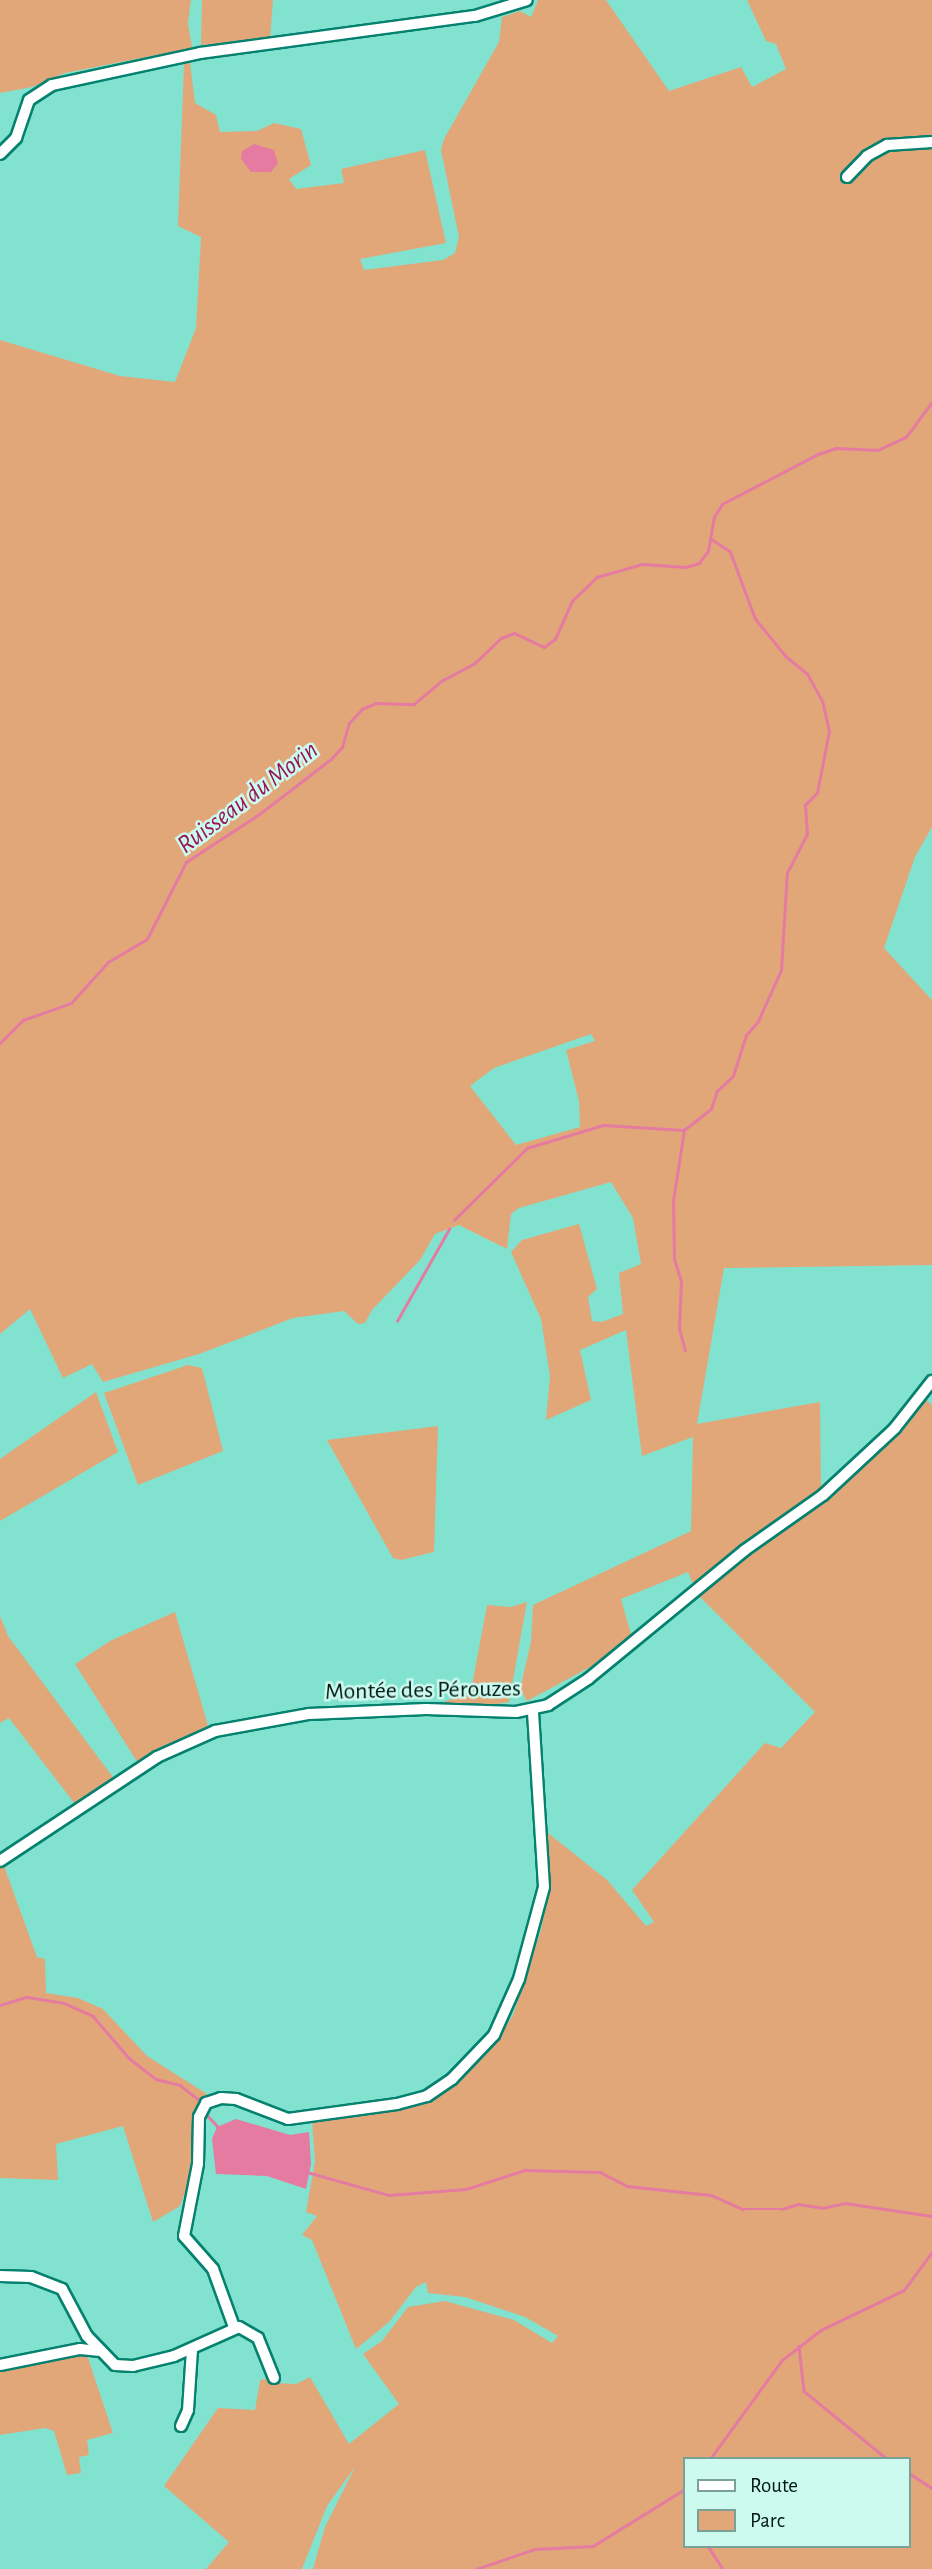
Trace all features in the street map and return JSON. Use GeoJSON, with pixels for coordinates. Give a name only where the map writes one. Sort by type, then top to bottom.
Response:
{"type":"FeatureCollection","features":[{"type":"Feature","properties":{"kind":"street"},"geometry":{"type":"LineString","coordinates":[[0,154],[16,138],[29,100],[52,85],[200,53],[475,16],[527,0]]}},
{"type":"Feature","properties":{"kind":"street"},"geometry":{"type":"LineString","coordinates":[[848,177],[867,156],[887,145],[932,142]]}},
{"type":"Feature","properties":{"kind":"street","name":"Montée des Pérouzes"},"geometry":{"type":"LineString","coordinates":[[0,1861],[157,1757],[215,1731],[309,1714],[426,1709],[533,1711],[588,1679],[745,1550],[823,1495],[895,1428],[932,1381]]}},
{"type":"Feature","properties":{"kind":"street"},"geometry":{"type":"LineString","coordinates":[[234,2327],[213,2269],[184,2236],[198,2164],[199,2117],[206,2103],[221,2098],[236,2099],[288,2119],[397,2105],[427,2096],[452,2078],[494,2035],[519,1979],[544,1887],[533,1711]]}},
{"type":"Feature","properties":{"kind":"street"},"geometry":{"type":"LineString","coordinates":[[0,2276],[31,2277],[62,2289],[87,2336],[98,2351],[115,2365],[127,2367],[192,2350],[234,2327],[256,2334],[274,2378]]}},
{"type":"Feature","properties":{"kind":"street"},"geometry":{"type":"LineString","coordinates":[[80,2349],[87,2336]]}},
{"type":"Feature","properties":{"kind":"street"},"geometry":{"type":"LineString","coordinates":[[0,2365],[80,2349],[98,2351]]}},
{"type":"Feature","properties":{"kind":"street"},"geometry":{"type":"LineString","coordinates":[[181,2426],[188,2410],[192,2350]]}},
{"type":"Feature","properties":{"kind":"green space"},"geometry":{"type":"Polygon","coordinates":[[[0,0],[191,0],[188,23],[192,48],[65,73],[32,87],[0,93],[0,0]]]}},
{"type":"Feature","properties":{"kind":"green space"},"geometry":{"type":"Polygon","coordinates":[[[202,0],[273,0],[270,40],[201,45],[202,0]]]}},
{"type":"Feature","properties":{"kind":"green space"},"geometry":{"type":"Polygon","coordinates":[[[538,0],[606,0],[669,91],[741,67],[752,87],[786,69],[776,44],[766,41],[747,0],[932,0],[932,827],[915,857],[884,948],[932,1000],[932,1265],[724,1268],[697,1424],[820,1402],[821,1490],[693,1584],[688,1572],[621,1599],[631,1634],[592,1666],[527,1701],[520,1689],[531,1642],[533,1605],[691,1531],[693,1437],[642,1456],[626,1330],[580,1350],[591,1400],[546,1420],[550,1376],[541,1319],[511,1252],[522,1240],[579,1224],[597,1289],[588,1297],[592,1321],[602,1322],[623,1314],[619,1273],[641,1264],[633,1218],[611,1182],[519,1208],[511,1214],[507,1249],[459,1225],[435,1234],[420,1260],[372,1310],[365,1323],[358,1324],[344,1311],[293,1318],[199,1354],[103,1382],[92,1364],[63,1378],[30,1309],[0,1334],[0,340],[120,376],[175,382],[196,328],[201,237],[178,226],[184,62],[190,62],[195,103],[216,115],[220,132],[257,131],[274,123],[301,129],[311,165],[289,179],[296,189],[344,183],[341,169],[425,150],[446,243],[360,259],[364,270],[443,260],[455,253],[459,237],[441,150],[444,139],[499,42],[502,17],[520,11],[531,17],[538,0]],[[591,1034],[494,1068],[470,1086],[516,1145],[580,1127],[579,1101],[566,1050],[595,1041],[591,1034]]]}},
{"type":"Feature","properties":{"kind":"green space"},"geometry":{"type":"Polygon","coordinates":[[[188,1365],[202,1368],[223,1451],[138,1485],[104,1393],[188,1365]]]}},
{"type":"Feature","properties":{"kind":"green space"},"geometry":{"type":"Polygon","coordinates":[[[96,1392],[118,1452],[0,1521],[0,1459],[96,1392]]]}},
{"type":"Feature","properties":{"kind":"green space"},"geometry":{"type":"Polygon","coordinates":[[[925,1399],[932,1405],[932,2569],[313,2569],[325,2527],[355,2467],[327,2506],[302,2569],[206,2569],[229,2542],[164,2486],[218,2408],[255,2410],[260,2380],[270,2378],[275,2383],[296,2384],[310,2377],[349,2444],[399,2404],[363,2354],[382,2341],[408,2307],[445,2301],[514,2320],[552,2343],[558,2336],[525,2317],[465,2297],[428,2293],[426,2282],[416,2287],[389,2322],[356,2349],[312,2240],[302,2235],[317,2216],[306,2212],[315,2161],[312,2121],[429,2101],[468,2073],[492,2048],[513,2015],[541,1930],[550,1880],[548,1833],[607,1880],[646,1926],[654,1922],[632,1890],[765,1743],[781,1748],[815,1712],[698,1595],[733,1565],[816,1508],[900,1433],[925,1399]]]}},
{"type":"Feature","properties":{"kind":"green space"},"geometry":{"type":"Polygon","coordinates":[[[438,1426],[434,1552],[401,1560],[393,1558],[327,1440],[438,1426]]]}},
{"type":"Feature","properties":{"kind":"green space"},"geometry":{"type":"Polygon","coordinates":[[[527,1602],[509,1702],[485,1706],[441,1703],[471,1691],[487,1605],[511,1607],[527,1602]]]}},
{"type":"Feature","properties":{"kind":"green space"},"geometry":{"type":"Polygon","coordinates":[[[175,1612],[209,1729],[138,1763],[75,1664],[110,1641],[175,1612]]]}},
{"type":"Feature","properties":{"kind":"green space"},"geometry":{"type":"Polygon","coordinates":[[[0,1616],[8,1636],[115,1780],[78,1808],[9,1718],[0,1723],[0,1616]]]}},
{"type":"Feature","properties":{"kind":"green space"},"geometry":{"type":"Polygon","coordinates":[[[4,1866],[37,1957],[45,1959],[46,1993],[78,1998],[103,2009],[147,2056],[207,2094],[194,2113],[190,2179],[180,2206],[153,2222],[123,2126],[56,2144],[58,2180],[0,2178],[0,1868],[4,1866]]]}},
{"type":"Feature","properties":{"kind":"green space"},"geometry":{"type":"Polygon","coordinates":[[[86,2352],[113,2433],[87,2440],[89,2455],[79,2457],[81,2473],[67,2475],[54,2431],[45,2428],[0,2435],[0,2367],[86,2352]]]}},
{"type":"Feature","properties":{"kind":"shaded area"},"geometry":{"type":"Polygon","coordinates":[[[254,144],[274,150],[278,163],[271,172],[251,172],[241,159],[242,151],[254,144]]]}},
{"type":"Feature","properties":{"kind":"shaded area"},"geometry":{"type":"Polygon","coordinates":[[[236,2119],[290,2135],[309,2132],[311,2164],[306,2189],[267,2176],[216,2174],[212,2139],[217,2127],[236,2119]]]}},
{"type":"Feature","properties":{"kind":"waterway","name":"Ruisseau du Morin"},"geometry":{"type":"LineString","coordinates":[[0,1043],[23,1020],[71,1003],[108,962],[147,939],[186,862],[258,815],[331,759],[342,747],[349,723],[362,709],[376,703],[414,704],[443,680],[475,663],[501,638],[514,633],[544,647],[555,639],[572,601],[597,577],[642,564],[686,567],[699,563],[708,551],[714,517],[722,504],[818,454],[836,448],[878,450],[906,437],[932,402]]}},
{"type":"Feature","properties":{"kind":"waterway"},"geometry":{"type":"LineString","coordinates":[[685,1351],[679,1328],[681,1281],[674,1259],[673,1201],[684,1130],[711,1109],[717,1091],[733,1076],[746,1035],[758,1021],[781,970],[787,873],[807,834],[805,805],[817,793],[829,731],[822,701],[807,674],[786,657],[755,619],[730,552],[711,539]]}},
{"type":"Feature","properties":{"kind":"waterway"},"geometry":{"type":"LineString","coordinates":[[454,1220],[527,1148],[603,1125],[684,1130]]}},
{"type":"Feature","properties":{"kind":"waterway"},"geometry":{"type":"LineString","coordinates":[[397,1321],[449,1229]]}},
{"type":"Feature","properties":{"kind":"waterway"},"geometry":{"type":"LineString","coordinates":[[0,2005],[27,1997],[64,2003],[93,2016],[129,2058],[156,2079],[180,2085],[198,2099]]}},
{"type":"Feature","properties":{"kind":"waterway"},"geometry":{"type":"LineString","coordinates":[[208,2116],[220,2129]]}},
{"type":"Feature","properties":{"kind":"waterway"},"geometry":{"type":"LineString","coordinates":[[307,2172],[389,2195],[466,2189],[525,2170],[600,2172],[627,2186],[711,2195],[743,2209],[782,2209],[798,2204],[822,2208],[845,2203],[932,2216]]}},
{"type":"Feature","properties":{"kind":"waterway"},"geometry":{"type":"LineString","coordinates":[[711,2457],[782,2360],[821,2330],[904,2290],[932,2252]]}},
{"type":"Feature","properties":{"kind":"waterway"},"geometry":{"type":"LineString","coordinates":[[799,2346],[804,2391],[885,2457]]}},
{"type":"Feature","properties":{"kind":"waterway"},"geometry":{"type":"LineString","coordinates":[[911,2474],[932,2488]]}},
{"type":"Feature","properties":{"kind":"waterway"},"geometry":{"type":"LineString","coordinates":[[476,2569],[535,2549],[593,2546],[684,2490]]}},
{"type":"Feature","properties":{"kind":"waterway"},"geometry":{"type":"LineString","coordinates":[[709,2548],[723,2569]]}}]}
